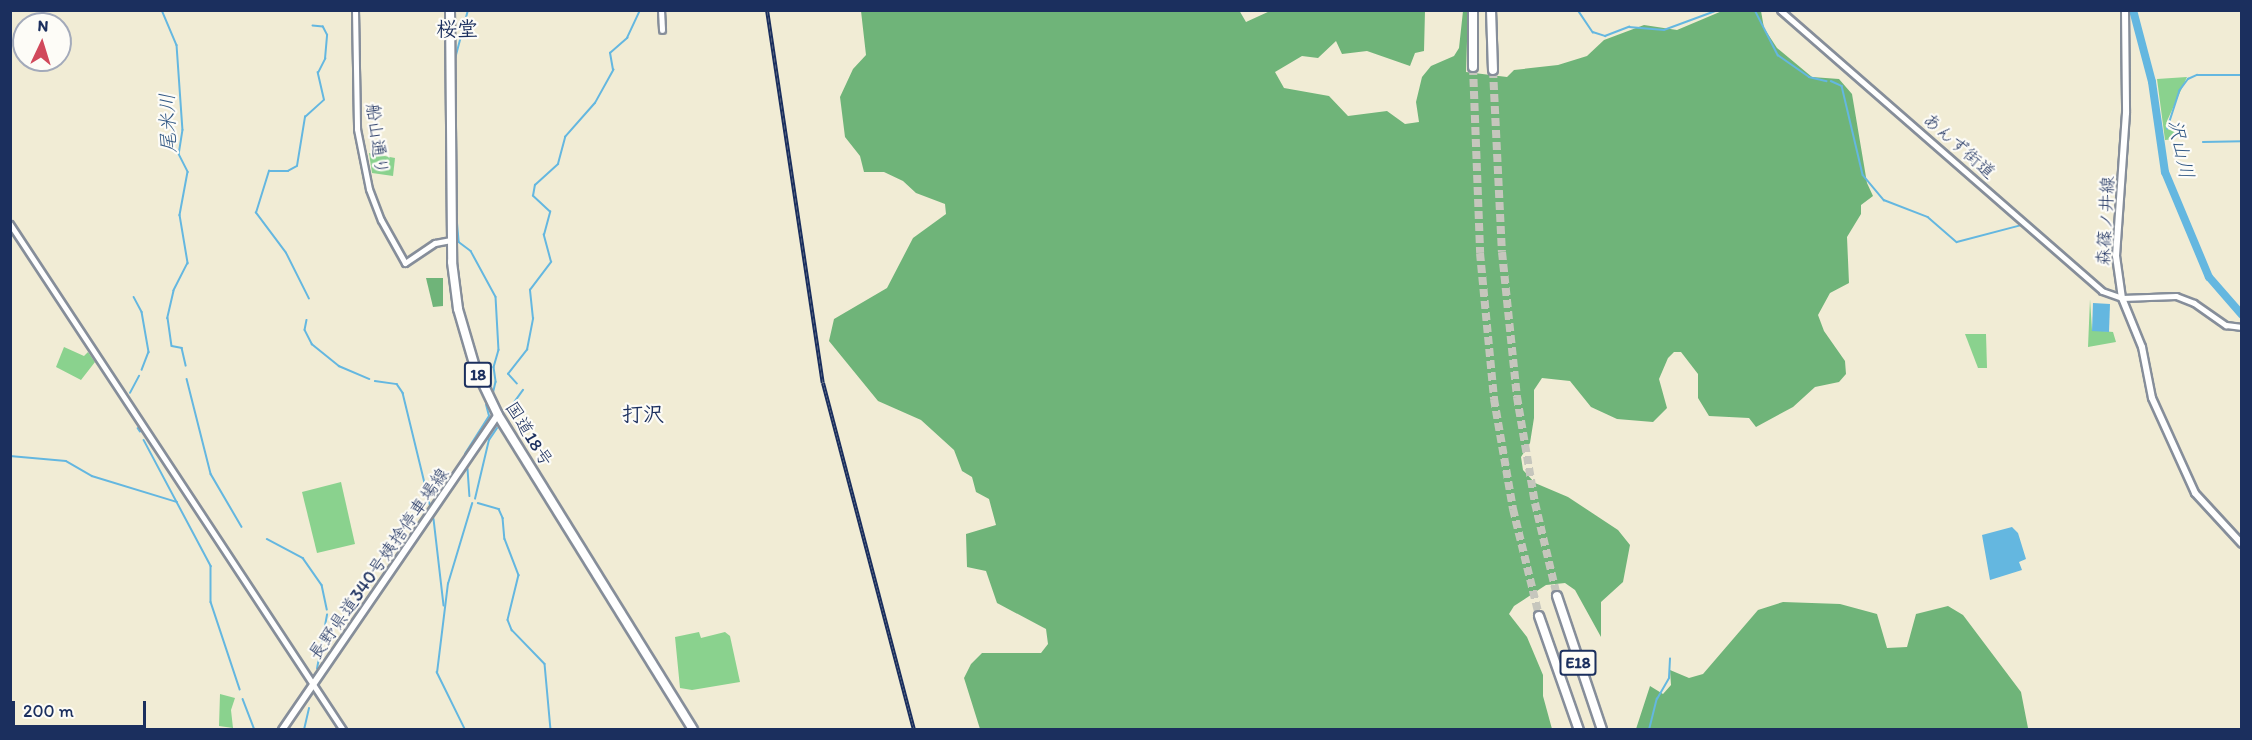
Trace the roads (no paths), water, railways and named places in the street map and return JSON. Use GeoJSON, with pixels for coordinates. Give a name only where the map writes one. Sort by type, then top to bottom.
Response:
{"type":"FeatureCollection","features":[{"type":"Feature","properties":{"kind":"highway","name":"国道18号"},"geometry":{"type":"LineString","coordinates":[[450,10],[452,240],[463,330],[474,367],[498,415],[693,729]]}},
{"type":"Feature","properties":{"kind":"highway"},"geometry":{"type":"LineString","coordinates":[[1473,10],[1473,67]]}},
{"type":"Feature","properties":{"kind":"highway"},"geometry":{"type":"LineString","coordinates":[[1491,10],[1493,70]]}},
{"type":"Feature","properties":{"kind":"highway","name":"E18"},"geometry":{"type":"LineString","coordinates":[[1557,596],[1602,729]]}},
{"type":"Feature","properties":{"kind":"highway","name":"E18"},"geometry":{"type":"LineString","coordinates":[[1539,616],[1579,729]]}},
{"type":"Feature","properties":{"kind":"main road","name":"森篠ノ井線"},"geometry":{"type":"LineString","coordinates":[[2125,10],[2126,113],[2116,256],[2122,298],[2142,347],[2152,398],[2195,493],[2241,544]]}},
{"type":"Feature","properties":{"kind":"main road","name":"長野県道340号姨捨停車場線"},"geometry":{"type":"LineString","coordinates":[[282,729],[498,415]]}},
{"type":"Feature","properties":{"kind":"street","name":"船山通り"},"geometry":{"type":"LineString","coordinates":[[355,10],[360,149],[375,203],[405,263],[435,243],[452,240]]}},
{"type":"Feature","properties":{"kind":"street"},"geometry":{"type":"LineString","coordinates":[[661,10],[662,30]]}},
{"type":"Feature","properties":{"kind":"street","name":"あんず街道"},"geometry":{"type":"LineString","coordinates":[[1780,10],[2099,289],[2122,298]]}},
{"type":"Feature","properties":{"kind":"street"},"geometry":{"type":"LineString","coordinates":[[10,224],[343,729]]}},
{"type":"Feature","properties":{"kind":"street"},"geometry":{"type":"LineString","coordinates":[[2122,298],[2176,296],[2194,303],[2226,325],[2241,327]]}},
{"type":"Feature","properties":{"kind":"water"},"geometry":{"type":"Polygon","coordinates":[[[2093,303],[2110,304],[2109,332],[2092,331],[2093,303]]]}},
{"type":"Feature","properties":{"kind":"water"},"geometry":{"type":"Polygon","coordinates":[[[2012,527],[2018,533],[2026,559],[2019,562],[2022,570],[1990,580],[1982,535],[2012,527]]]}},
{"type":"Feature","properties":{"kind":"waterway","name":"尾米川"},"geometry":{"type":"LineString","coordinates":[[162,10],[177,45],[183,130],[179,154],[188,172],[180,215],[188,263],[174,291],[168,318],[172,346],[182,348],[186,366]]}},
{"type":"Feature","properties":{"kind":"waterway"},"geometry":{"type":"LineString","coordinates":[[455,143],[455,59],[468,10]]}},
{"type":"Feature","properties":{"kind":"waterway"},"geometry":{"type":"LineString","coordinates":[[517,384],[508,374],[527,350],[533,319],[530,290],[551,262],[544,235],[550,212],[533,196],[535,185],[558,164],[565,137],[595,103],[613,70],[610,53],[627,38],[640,10]]}},
{"type":"Feature","properties":{"kind":"waterway"},"geometry":{"type":"LineString","coordinates":[[1578,10],[1593,32],[1605,36],[1629,27],[1664,30],[1718,10]]}},
{"type":"Feature","properties":{"kind":"waterway"},"geometry":{"type":"LineString","coordinates":[[1755,10],[1778,55],[1809,77],[1827,81]]}},
{"type":"Feature","properties":{"kind":"waterway","name":"沢山川"},"geometry":{"type":"LineString","coordinates":[[2133,10],[2152,82],[2165,172],[2209,277],[2242,315]]}},
{"type":"Feature","properties":{"kind":"waterway"},"geometry":{"type":"LineString","coordinates":[[309,299],[286,253],[256,213],[269,171],[288,171],[297,166],[305,117],[324,100],[318,73],[325,59],[327,35],[323,27],[313,26]]}},
{"type":"Feature","properties":{"kind":"waterway"},"geometry":{"type":"LineString","coordinates":[[2167,129],[2179,91],[2188,79],[2197,75],[2242,75]]}},
{"type":"Feature","properties":{"kind":"waterway"},"geometry":{"type":"LineString","coordinates":[[1831,81],[1842,86],[1863,175],[1884,200],[1928,217],[1957,242],[2022,225]]}},
{"type":"Feature","properties":{"kind":"waterway"},"geometry":{"type":"LineString","coordinates":[[2203,142],[2242,141]]}},
{"type":"Feature","properties":{"kind":"waterway"},"geometry":{"type":"LineString","coordinates":[[455,146],[456,197]]}},
{"type":"Feature","properties":{"kind":"waterway"},"geometry":{"type":"LineString","coordinates":[[456,206],[459,242],[471,251],[496,297],[499,350],[494,367],[496,382],[493,395]]}},
{"type":"Feature","properties":{"kind":"waterway"},"geometry":{"type":"LineString","coordinates":[[134,297],[142,312],[149,352],[142,370]]}},
{"type":"Feature","properties":{"kind":"waterway"},"geometry":{"type":"LineString","coordinates":[[307,320],[305,330],[312,344],[339,366],[369,379]]}},
{"type":"Feature","properties":{"kind":"waterway"},"geometry":{"type":"LineString","coordinates":[[130,393],[139,376]]}},
{"type":"Feature","properties":{"kind":"waterway"},"geometry":{"type":"LineString","coordinates":[[187,379],[211,474],[242,527]]}},
{"type":"Feature","properties":{"kind":"waterway"},"geometry":{"type":"LineString","coordinates":[[375,381],[397,384],[403,393],[431,508]]}},
{"type":"Feature","properties":{"kind":"waterway"},"geometry":{"type":"LineString","coordinates":[[510,408],[523,390]]}},
{"type":"Feature","properties":{"kind":"waterway"},"geometry":{"type":"LineString","coordinates":[[465,454],[489,416],[486,405]]}},
{"type":"Feature","properties":{"kind":"waterway"},"geometry":{"type":"LineString","coordinates":[[475,499],[489,440],[497,428]]}},
{"type":"Feature","properties":{"kind":"waterway"},"geometry":{"type":"LineString","coordinates":[[144,440],[211,566],[211,602],[240,689]]}},
{"type":"Feature","properties":{"kind":"waterway"},"geometry":{"type":"LineString","coordinates":[[10,456],[66,461],[92,476],[177,502]]}},
{"type":"Feature","properties":{"kind":"waterway"},"geometry":{"type":"LineString","coordinates":[[468,469],[470,496]]}},
{"type":"Feature","properties":{"kind":"waterway"},"geometry":{"type":"LineString","coordinates":[[478,503],[499,509],[503,518],[505,539],[519,575],[508,620],[512,630],[545,664],[551,730]]}},
{"type":"Feature","properties":{"kind":"waterway"},"geometry":{"type":"LineString","coordinates":[[465,730],[437,673],[448,584],[472,504]]}},
{"type":"Feature","properties":{"kind":"waterway"},"geometry":{"type":"LineString","coordinates":[[434,519],[444,605]]}},
{"type":"Feature","properties":{"kind":"waterway"},"geometry":{"type":"LineString","coordinates":[[267,539],[303,558],[322,585],[327,609]]}},
{"type":"Feature","properties":{"kind":"waterway"},"geometry":{"type":"LineString","coordinates":[[317,669],[327,615]]}},
{"type":"Feature","properties":{"kind":"waterway"},"geometry":{"type":"LineString","coordinates":[[1649,730],[1657,699],[1669,678],[1670,659]]}},
{"type":"Feature","properties":{"kind":"waterway"},"geometry":{"type":"LineString","coordinates":[[243,699],[255,730]]}},
{"type":"Feature","properties":{"kind":"waterway"},"geometry":{"type":"LineString","coordinates":[[304,730],[309,709]]}},
{"type":"Feature","properties":{"kind":"tunnel"},"geometry":{"type":"LineString","coordinates":[[1473,67],[1480,253],[1494,399],[1513,509],[1539,616]]}},
{"type":"Feature","properties":{"kind":"tunnel"},"geometry":{"type":"LineString","coordinates":[[1493,70],[1502,252],[1517,397],[1535,503],[1557,596]]}},
{"type":"Feature","properties":{"kind":"railway"},"geometry":{"type":"LineString","coordinates":[[767,10],[823,383],[914,730]]}},
{"type":"Feature","properties":{"kind":"district","name":"桜堂"},"geometry":{"type":"Point","coordinates":[457,29]}},
{"type":"Feature","properties":{"kind":"district","name":"打沢"},"geometry":{"type":"Point","coordinates":[643,414]}}]}
